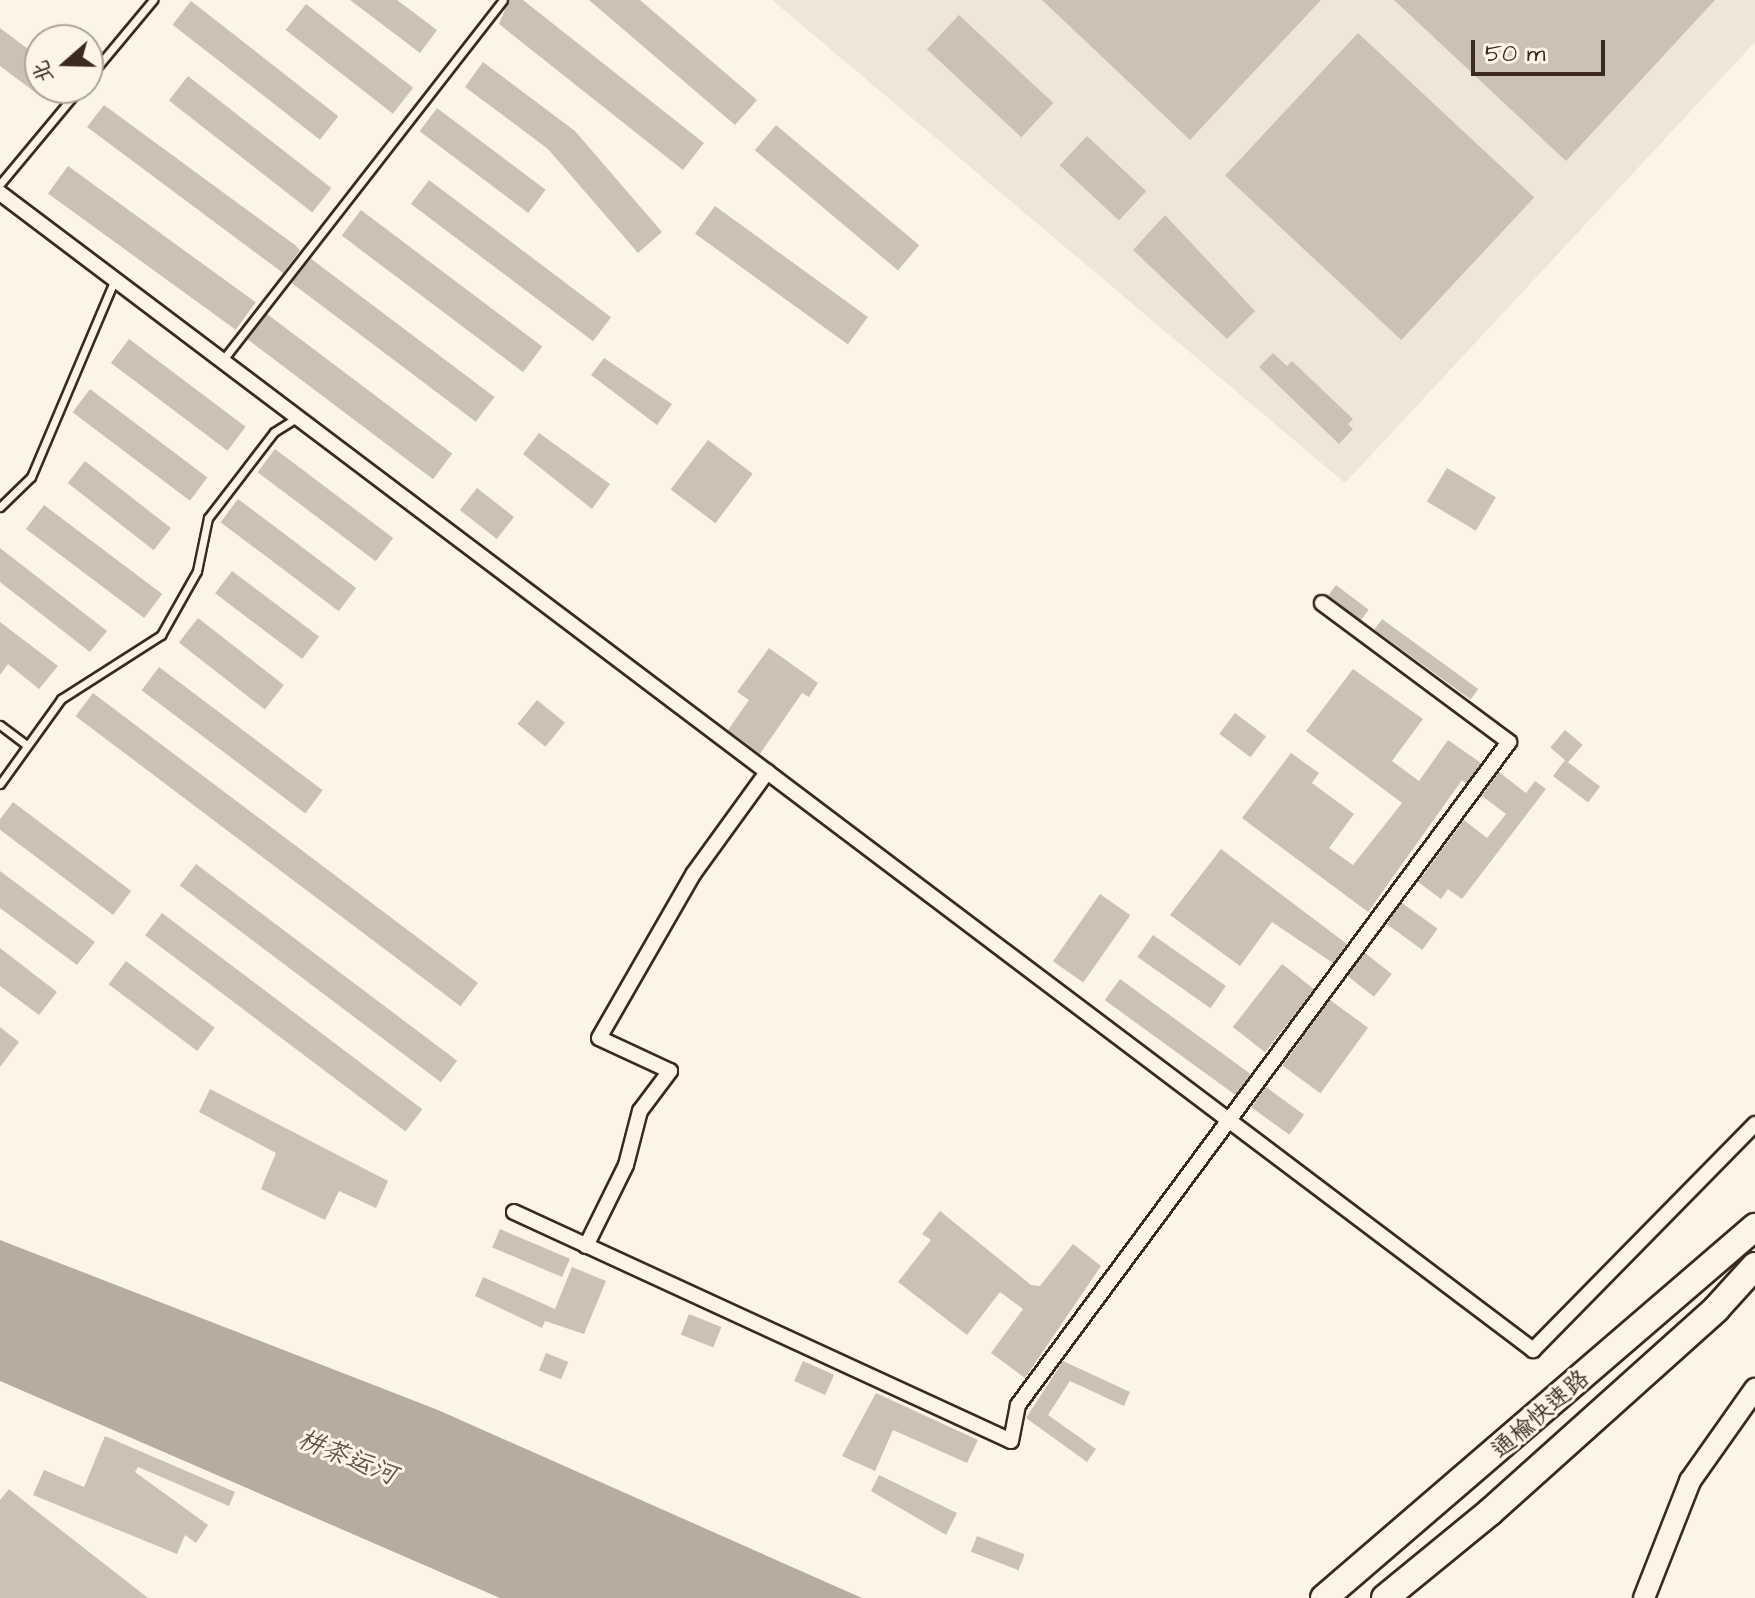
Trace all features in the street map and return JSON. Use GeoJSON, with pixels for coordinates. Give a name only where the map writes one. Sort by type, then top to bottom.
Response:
{"type":"FeatureCollection","features":[{"type":"Feature","properties":{"kind":"highway","name":"通榆快速路"},"geometry":{"type":"LineString","coordinates":[[1324,1598],[1464,1482],[1755,1227]]}},
{"type":"Feature","properties":{"kind":"highway","name":"通榆快速路"},"geometry":{"type":"LineString","coordinates":[[1385,1598],[1490,1512],[1716,1309],[1755,1266]]}},
{"type":"Feature","properties":{"kind":"street"},"geometry":{"type":"LineString","coordinates":[[0,193],[220,363],[1232,1117],[1533,1350],[1755,1124]]}},
{"type":"Feature","properties":{"kind":"street"},"geometry":{"type":"LineString","coordinates":[[514,1212],[996,1434],[1509,742],[1322,603]]}},
{"type":"Feature","properties":{"kind":"street"},"geometry":{"type":"LineString","coordinates":[[586,1246],[626,1165],[640,1111],[670,1071],[599,1038],[694,873],[767,772]]}},
{"type":"Feature","properties":{"kind":"street"},"geometry":{"type":"LineString","coordinates":[[1683,1291],[1755,1211]]}},
{"type":"Feature","properties":{"kind":"street"},"geometry":{"type":"LineString","coordinates":[[1716,1309],[1755,1280]]}},
{"type":"Feature","properties":{"kind":"street"},"geometry":{"type":"LineString","coordinates":[[1644,1598],[1690,1481],[1755,1389]]}},
{"type":"Feature","properties":{"kind":"lane"},"geometry":{"type":"LineString","coordinates":[[104,59],[153,0]]}},
{"type":"Feature","properties":{"kind":"lane"},"geometry":{"type":"LineString","coordinates":[[220,363],[503,0]]}},
{"type":"Feature","properties":{"kind":"lane"},"geometry":{"type":"LineString","coordinates":[[0,184],[67,104]]}},
{"type":"Feature","properties":{"kind":"lane"},"geometry":{"type":"LineString","coordinates":[[0,507],[31,477],[114,281]]}},
{"type":"Feature","properties":{"kind":"lane"},"geometry":{"type":"LineString","coordinates":[[0,784],[25,744],[89,676],[161,635],[197,571],[208,518],[274,432],[295,419]]}},
{"type":"Feature","properties":{"kind":"lane"},"geometry":{"type":"LineString","coordinates":[[0,725],[25,744]]}},
{"type":"Feature","properties":{"kind":"shaded area"},"geometry":{"type":"Polygon","coordinates":[[[772,0],[1755,0],[1755,42],[1345,483],[772,0]]]}},
{"type":"Feature","properties":{"kind":"water","name":"栟茶运河"},"geometry":{"type":"Polygon","coordinates":[[[0,1240],[438,1410],[862,1598],[500,1598],[0,1381],[0,1240]]]}},
{"type":"Feature","properties":{"kind":"building"},"geometry":{"type":"Polygon","coordinates":[[[350,0],[397,0],[437,30],[420,53],[350,0]]]}},
{"type":"Feature","properties":{"kind":"building"},"geometry":{"type":"Polygon","coordinates":[[[509,0],[523,0],[704,143],[683,170],[499,24],[509,0]]]}},
{"type":"Feature","properties":{"kind":"building"},"geometry":{"type":"Polygon","coordinates":[[[589,0],[640,0],[757,100],[735,125],[589,0]]]}},
{"type":"Feature","properties":{"kind":"building"},"geometry":{"type":"Polygon","coordinates":[[[1042,0],[1321,0],[1190,140],[1042,0]]]}},
{"type":"Feature","properties":{"kind":"building"},"geometry":{"type":"Polygon","coordinates":[[[1394,0],[1715,0],[1566,161],[1394,0]]]}},
{"type":"Feature","properties":{"kind":"building"},"geometry":{"type":"Polygon","coordinates":[[[191,1],[338,116],[320,140],[173,25],[191,1]]]}},
{"type":"Feature","properties":{"kind":"building"},"geometry":{"type":"Polygon","coordinates":[[[306,4],[413,88],[393,114],[286,30],[306,4]]]}},
{"type":"Feature","properties":{"kind":"building"},"geometry":{"type":"Polygon","coordinates":[[[959,15],[1053,103],[1021,137],[927,49],[959,15]]]}},
{"type":"Feature","properties":{"kind":"building"},"geometry":{"type":"Polygon","coordinates":[[[0,28],[24,46],[24,84],[0,66],[0,28]]]}},
{"type":"Feature","properties":{"kind":"building"},"geometry":{"type":"Polygon","coordinates":[[[1358,33],[1534,197],[1401,340],[1225,176],[1358,33]]]}},
{"type":"Feature","properties":{"kind":"building"},"geometry":{"type":"Polygon","coordinates":[[[483,62],[575,131],[662,232],[638,253],[548,149],[465,87],[483,62]]]}},
{"type":"Feature","properties":{"kind":"building"},"geometry":{"type":"Polygon","coordinates":[[[188,76],[331,188],[312,212],[169,100],[188,76]]]}},
{"type":"Feature","properties":{"kind":"building"},"geometry":{"type":"Polygon","coordinates":[[[104,105],[295,245],[300,250],[283,273],[87,127],[104,105]]]}},
{"type":"Feature","properties":{"kind":"building"},"geometry":{"type":"Polygon","coordinates":[[[437,108],[546,190],[528,213],[420,131],[437,108]]]}},
{"type":"Feature","properties":{"kind":"building"},"geometry":{"type":"Polygon","coordinates":[[[776,125],[919,245],[898,270],[755,150],[776,125]]]}},
{"type":"Feature","properties":{"kind":"building"},"geometry":{"type":"Polygon","coordinates":[[[1087,136],[1146,191],[1119,220],[1060,165],[1087,136]]]}},
{"type":"Feature","properties":{"kind":"building"},"geometry":{"type":"Polygon","coordinates":[[[68,166],[256,302],[236,330],[48,194],[68,166]]]}},
{"type":"Feature","properties":{"kind":"building"},"geometry":{"type":"Polygon","coordinates":[[[429,180],[611,317],[593,341],[411,204],[429,180]]]}},
{"type":"Feature","properties":{"kind":"building"},"geometry":{"type":"Polygon","coordinates":[[[715,206],[868,317],[848,345],[695,234],[715,206]]]}},
{"type":"Feature","properties":{"kind":"building"},"geometry":{"type":"Polygon","coordinates":[[[361,210],[542,347],[523,372],[342,236],[361,210]]]}},
{"type":"Feature","properties":{"kind":"building"},"geometry":{"type":"Polygon","coordinates":[[[1165,215],[1255,311],[1227,339],[1133,250],[1165,215]]]}},
{"type":"Feature","properties":{"kind":"building"},"geometry":{"type":"Polygon","coordinates":[[[310,258],[494,397],[476,422],[291,283],[310,258]]]}},
{"type":"Feature","properties":{"kind":"building"},"geometry":{"type":"Polygon","coordinates":[[[267,314],[452,454],[433,479],[248,340],[267,314]]]}},
{"type":"Feature","properties":{"kind":"building"},"geometry":{"type":"Polygon","coordinates":[[[129,339],[246,427],[228,451],[111,363],[129,339]]]}},
{"type":"Feature","properties":{"kind":"building"},"geometry":{"type":"Polygon","coordinates":[[[1273,353],[1287,366],[1292,361],[1353,419],[1348,424],[1353,429],[1339,444],[1259,367],[1273,353]]]}},
{"type":"Feature","properties":{"kind":"building"},"geometry":{"type":"Polygon","coordinates":[[[604,358],[672,404],[657,425],[591,375],[604,358]]]}},
{"type":"Feature","properties":{"kind":"building"},"geometry":{"type":"Polygon","coordinates":[[[90,389],[207,477],[190,501],[73,412],[90,389]]]}},
{"type":"Feature","properties":{"kind":"building"},"geometry":{"type":"Polygon","coordinates":[[[539,433],[610,484],[592,509],[523,454],[539,433]]]}},
{"type":"Feature","properties":{"kind":"building"},"geometry":{"type":"Polygon","coordinates":[[[708,440],[753,474],[715,523],[671,490],[708,440]]]}},
{"type":"Feature","properties":{"kind":"building"},"geometry":{"type":"Polygon","coordinates":[[[275,449],[393,538],[376,561],[258,472],[275,449]]]}},
{"type":"Feature","properties":{"kind":"building"},"geometry":{"type":"Polygon","coordinates":[[[85,461],[171,528],[154,550],[68,483],[85,461]]]}},
{"type":"Feature","properties":{"kind":"building"},"geometry":{"type":"Polygon","coordinates":[[[1447,468],[1496,497],[1476,531],[1427,501],[1447,468]]]}},
{"type":"Feature","properties":{"kind":"building"},"geometry":{"type":"Polygon","coordinates":[[[477,488],[514,517],[497,539],[460,510],[477,488]]]}},
{"type":"Feature","properties":{"kind":"building"},"geometry":{"type":"Polygon","coordinates":[[[238,499],[356,588],[339,611],[221,522],[238,499]]]}},
{"type":"Feature","properties":{"kind":"building"},"geometry":{"type":"Polygon","coordinates":[[[44,505],[162,594],[144,618],[26,529],[44,505]]]}},
{"type":"Feature","properties":{"kind":"building"},"geometry":{"type":"Polygon","coordinates":[[[0,548],[107,631],[90,652],[0,582],[0,548]]]}},
{"type":"Feature","properties":{"kind":"building"},"geometry":{"type":"Polygon","coordinates":[[[232,571],[319,637],[302,659],[215,593],[232,571]]]}},
{"type":"Feature","properties":{"kind":"building"},"geometry":{"type":"Polygon","coordinates":[[[1336,585],[1369,610],[1361,620],[1328,595],[1336,585]]]}},
{"type":"Feature","properties":{"kind":"building"},"geometry":{"type":"Polygon","coordinates":[[[198,618],[284,685],[265,710],[179,642],[198,618]]]}},
{"type":"Feature","properties":{"kind":"building"},"geometry":{"type":"Polygon","coordinates":[[[1382,619],[1478,689],[1471,699],[1374,630],[1382,619]]]}},
{"type":"Feature","properties":{"kind":"building"},"geometry":{"type":"Polygon","coordinates":[[[0,622],[58,666],[39,689],[8,664],[0,675],[0,622]]]}},
{"type":"Feature","properties":{"kind":"building"},"geometry":{"type":"Polygon","coordinates":[[[769,648],[818,683],[809,697],[802,693],[760,754],[728,730],[749,700],[737,692],[769,648]]]}},
{"type":"Feature","properties":{"kind":"building"},"geometry":{"type":"Polygon","coordinates":[[[159,667],[323,790],[305,814],[142,690],[159,667]]]}},
{"type":"Feature","properties":{"kind":"building"},"geometry":{"type":"Polygon","coordinates":[[[1353,669],[1423,719],[1392,761],[1419,781],[1448,740],[1481,763],[1466,784],[1462,780],[1368,912],[1242,818],[1291,753],[1319,773],[1312,783],[1354,814],[1329,848],[1353,865],[1402,803],[1306,731],[1353,669]]]}},
{"type":"Feature","properties":{"kind":"building"},"geometry":{"type":"Polygon","coordinates":[[[93,693],[478,983],[460,1006],[76,716],[93,693]]]}},
{"type":"Feature","properties":{"kind":"building"},"geometry":{"type":"Polygon","coordinates":[[[537,700],[565,723],[545,747],[517,724],[537,700]]]}},
{"type":"Feature","properties":{"kind":"building"},"geometry":{"type":"Polygon","coordinates":[[[1235,713],[1266,736],[1250,757],[1219,734],[1235,713]]]}},
{"type":"Feature","properties":{"kind":"building"},"geometry":{"type":"Polygon","coordinates":[[[1565,730],[1583,745],[1568,762],[1550,748],[1565,730]]]}},
{"type":"Feature","properties":{"kind":"building"},"geometry":{"type":"Polygon","coordinates":[[[1565,760],[1600,786],[1588,802],[1553,776],[1565,760]]]}},
{"type":"Feature","properties":{"kind":"building"},"geometry":{"type":"Polygon","coordinates":[[[1499,772],[1526,793],[1535,781],[1546,789],[1462,899],[1448,889],[1441,899],[1418,882],[1464,820],[1487,838],[1506,814],[1482,796],[1499,772]]]}},
{"type":"Feature","properties":{"kind":"building"},"geometry":{"type":"Polygon","coordinates":[[[13,802],[131,891],[113,915],[0,830],[0,819],[13,802]]]}},
{"type":"Feature","properties":{"kind":"building"},"geometry":{"type":"Polygon","coordinates":[[[1221,849],[1347,944],[1333,963],[1272,922],[1240,966],[1170,915],[1221,849]]]}},
{"type":"Feature","properties":{"kind":"building"},"geometry":{"type":"Polygon","coordinates":[[[196,864],[457,1061],[441,1082],[180,886],[196,864]]]}},
{"type":"Feature","properties":{"kind":"building"},"geometry":{"type":"Polygon","coordinates":[[[0,871],[95,942],[77,965],[0,908],[0,871]]]}},
{"type":"Feature","properties":{"kind":"building"},"geometry":{"type":"Polygon","coordinates":[[[1100,894],[1130,915],[1083,982],[1053,961],[1100,894]]]}},
{"type":"Feature","properties":{"kind":"building"},"geometry":{"type":"Polygon","coordinates":[[[1402,903],[1438,929],[1422,950],[1387,924],[1402,903]]]}},
{"type":"Feature","properties":{"kind":"building"},"geometry":{"type":"Polygon","coordinates":[[[162,913],[422,1109],[406,1132],[145,935],[162,913]]]}},
{"type":"Feature","properties":{"kind":"building"},"geometry":{"type":"Polygon","coordinates":[[[1153,935],[1226,986],[1210,1008],[1138,957],[1153,935]]]}},
{"type":"Feature","properties":{"kind":"building"},"geometry":{"type":"Polygon","coordinates":[[[0,948],[57,992],[39,1015],[0,986],[0,948]]]}},
{"type":"Feature","properties":{"kind":"building"},"geometry":{"type":"Polygon","coordinates":[[[1365,953],[1392,974],[1374,997],[1347,976],[1365,953]]]}},
{"type":"Feature","properties":{"kind":"building"},"geometry":{"type":"Polygon","coordinates":[[[126,961],[215,1028],[197,1051],[109,984],[126,961]]]}},
{"type":"Feature","properties":{"kind":"building"},"geometry":{"type":"Polygon","coordinates":[[[1282,964],[1314,989],[1265,1052],[1233,1027],[1282,964]]]}},
{"type":"Feature","properties":{"kind":"building"},"geometry":{"type":"Polygon","coordinates":[[[1120,979],[1251,1074],[1236,1095],[1105,1000],[1120,979]]]}},
{"type":"Feature","properties":{"kind":"building"},"geometry":{"type":"Polygon","coordinates":[[[1330,1000],[1368,1028],[1320,1093],[1282,1066],[1330,1000]]]}},
{"type":"Feature","properties":{"kind":"building"},"geometry":{"type":"Polygon","coordinates":[[[0,1027],[19,1042],[0,1067],[0,1027]]]}},
{"type":"Feature","properties":{"kind":"building"},"geometry":{"type":"Polygon","coordinates":[[[1266,1087],[1304,1115],[1289,1135],[1251,1107],[1266,1087]]]}},
{"type":"Feature","properties":{"kind":"building"},"geometry":{"type":"Polygon","coordinates":[[[210,1089],[388,1181],[376,1208],[339,1191],[325,1220],[261,1189],[276,1153],[199,1112],[210,1089]]]}},
{"type":"Feature","properties":{"kind":"building"},"geometry":{"type":"Polygon","coordinates":[[[940,1211],[1031,1285],[1040,1286],[1073,1244],[1101,1266],[1025,1378],[991,1353],[1023,1309],[1000,1292],[967,1335],[898,1282],[931,1240],[922,1234],[940,1211]]]}},
{"type":"Feature","properties":{"kind":"building"},"geometry":{"type":"Polygon","coordinates":[[[500,1229],[570,1259],[562,1277],[492,1247],[500,1229]]]}},
{"type":"Feature","properties":{"kind":"building"},"geometry":{"type":"Polygon","coordinates":[[[572,1267],[606,1281],[584,1334],[545,1321],[542,1328],[475,1296],[483,1277],[555,1309],[572,1267]]]}},
{"type":"Feature","properties":{"kind":"building"},"geometry":{"type":"Polygon","coordinates":[[[689,1314],[721,1327],[713,1348],[681,1334],[689,1314]]]}},
{"type":"Feature","properties":{"kind":"building"},"geometry":{"type":"Polygon","coordinates":[[[546,1353],[568,1362],[561,1380],[539,1371],[546,1353]]]}},
{"type":"Feature","properties":{"kind":"building"},"geometry":{"type":"Polygon","coordinates":[[[803,1361],[834,1375],[825,1395],[794,1381],[803,1361]]]}},
{"type":"Feature","properties":{"kind":"building"},"geometry":{"type":"Polygon","coordinates":[[[1063,1361],[1130,1392],[1124,1406],[1070,1381],[1048,1415],[1096,1449],[1087,1462],[1026,1418],[1063,1361]]]}},
{"type":"Feature","properties":{"kind":"building"},"geometry":{"type":"Polygon","coordinates":[[[876,1393],[978,1440],[967,1463],[893,1430],[875,1471],[842,1456],[876,1393]]]}},
{"type":"Feature","properties":{"kind":"building"},"geometry":{"type":"Polygon","coordinates":[[[105,1436],[235,1492],[229,1506],[138,1467],[135,1472],[208,1525],[196,1543],[185,1535],[177,1554],[33,1495],[44,1470],[84,1487],[105,1436]]]}},
{"type":"Feature","properties":{"kind":"building"},"geometry":{"type":"Polygon","coordinates":[[[879,1475],[957,1513],[946,1535],[871,1491],[879,1475]]]}},
{"type":"Feature","properties":{"kind":"building"},"geometry":{"type":"Polygon","coordinates":[[[9,1489],[148,1598],[0,1598],[0,1500],[9,1489]]]}},
{"type":"Feature","properties":{"kind":"building"},"geometry":{"type":"Polygon","coordinates":[[[977,1536],[1025,1554],[1019,1570],[971,1552],[977,1536]]]}}]}
